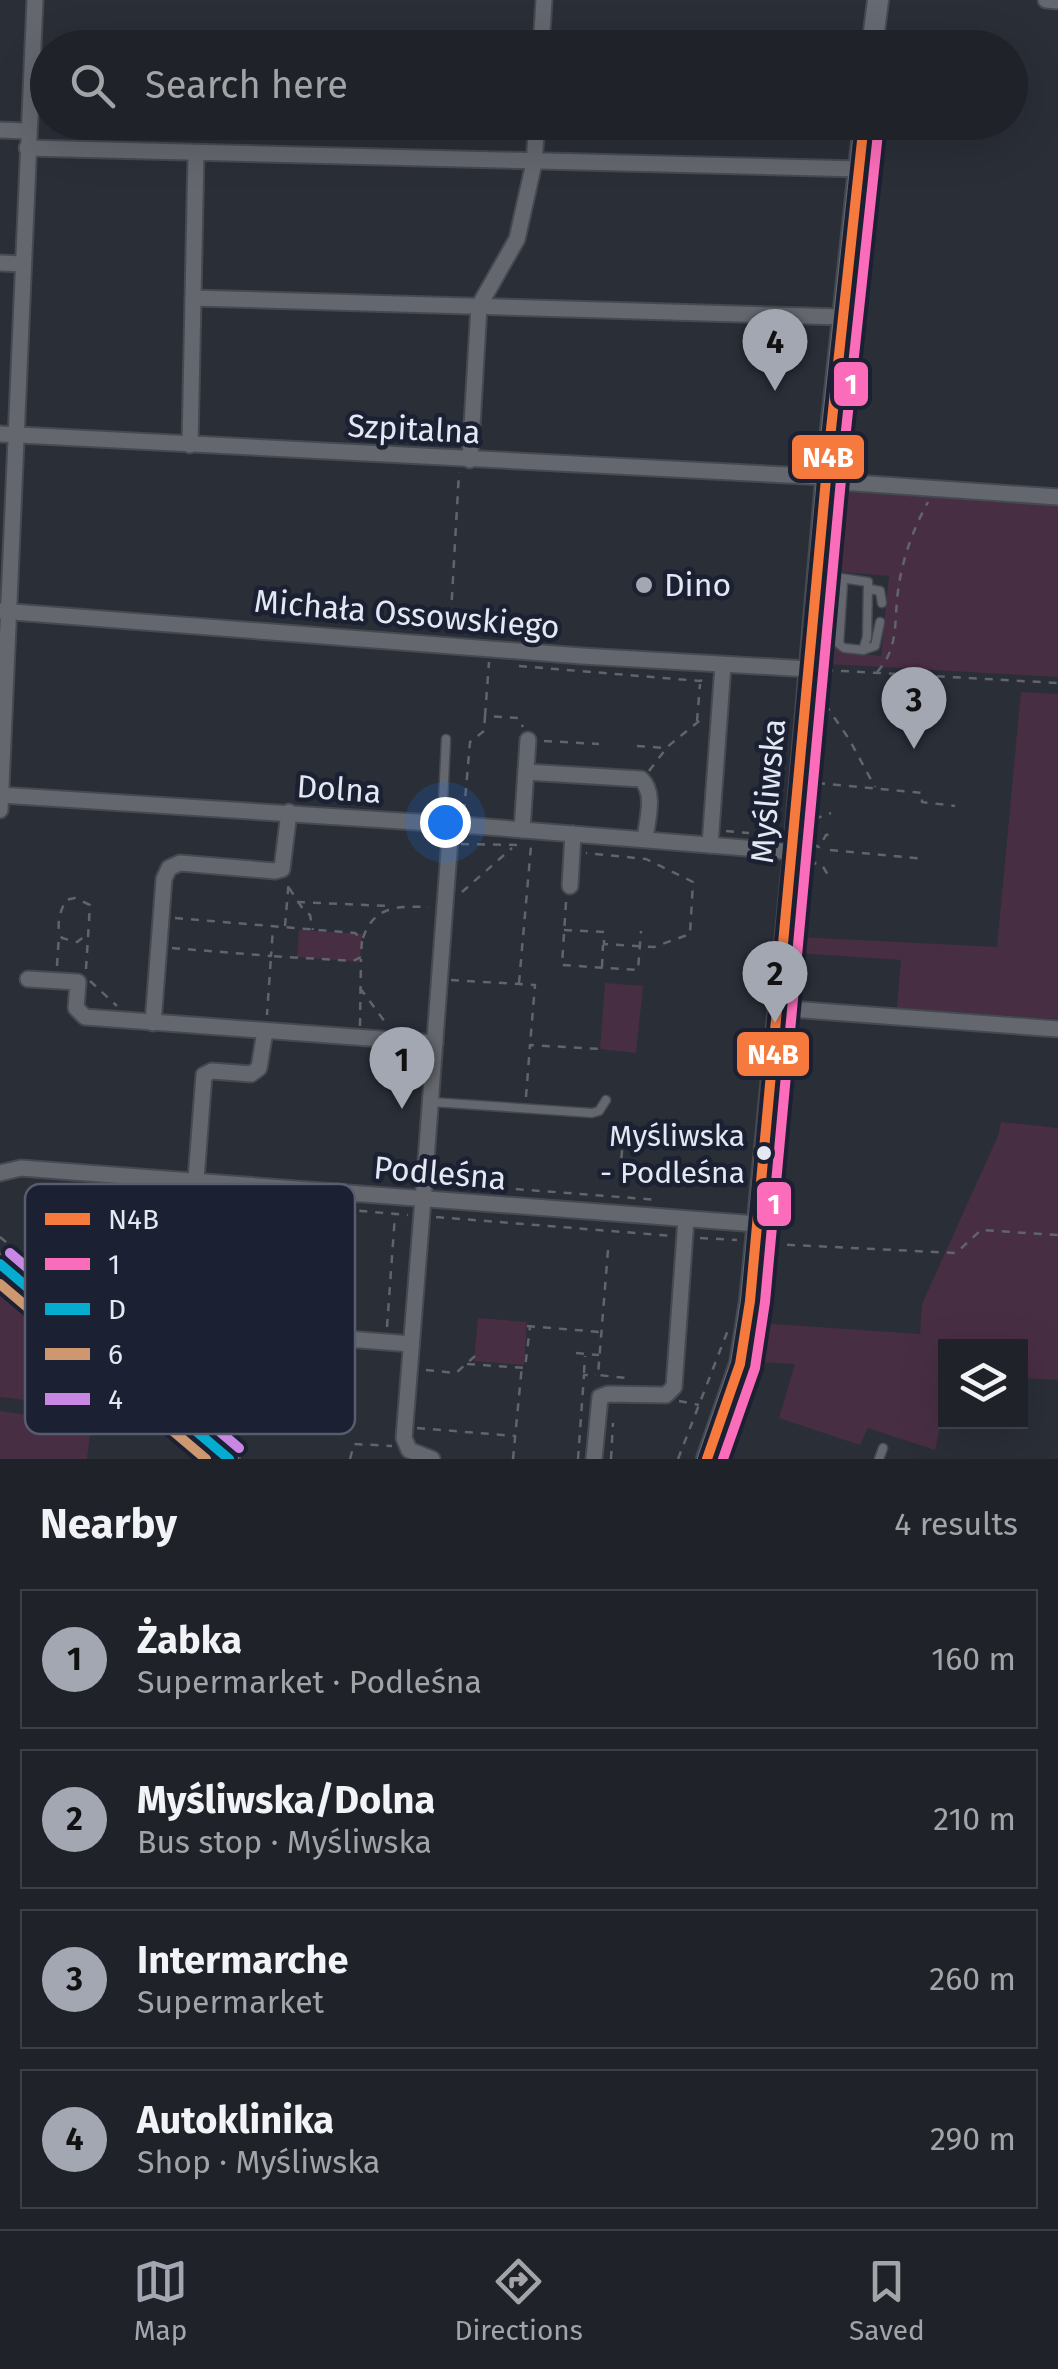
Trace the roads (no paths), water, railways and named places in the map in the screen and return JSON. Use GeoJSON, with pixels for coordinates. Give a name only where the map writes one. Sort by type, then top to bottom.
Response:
{"type":"FeatureCollection","features":[{"type":"Feature","properties":{"kind":"street"},"geometry":{"type":"LineString","coordinates":[[33,30],[35,0]]}},
{"type":"Feature","properties":{"kind":"street"},"geometry":{"type":"LineString","coordinates":[[542,30],[544,0]]}},
{"type":"Feature","properties":{"kind":"street"},"geometry":{"type":"LineString","coordinates":[[874,30],[878,0]]}},
{"type":"Feature","properties":{"kind":"street"},"geometry":{"type":"LineString","coordinates":[[1046,0],[1058,1]]}},
{"type":"Feature","properties":{"kind":"street"},"geometry":{"type":"LineString","coordinates":[[0,800],[8,434],[22,264],[30,87]]}},
{"type":"Feature","properties":{"kind":"street"},"geometry":{"type":"LineString","coordinates":[[0,130],[30,139]]}},
{"type":"Feature","properties":{"kind":"street"},"geometry":{"type":"LineString","coordinates":[[38,140],[196,154],[860,169]]}},
{"type":"Feature","properties":{"kind":"street"},"geometry":{"type":"LineString","coordinates":[[465,463],[478,306],[518,239],[536,140]]}},
{"type":"Feature","properties":{"kind":"street","name":"Myśliwska"},"geometry":{"type":"LineString","coordinates":[[707,1459],[740,1364],[777,1008],[804,854],[809,669],[828,576],[826,479],[862,140]]}},
{"type":"Feature","properties":{"kind":"street"},"geometry":{"type":"LineString","coordinates":[[190,445],[196,154]]}},
{"type":"Feature","properties":{"kind":"street"},"geometry":{"type":"LineString","coordinates":[[0,263],[22,264]]}},
{"type":"Feature","properties":{"kind":"street"},"geometry":{"type":"LineString","coordinates":[[193,298],[843,317]]}},
{"type":"Feature","properties":{"kind":"street","name":"Szpitalna"},"geometry":{"type":"LineString","coordinates":[[8,434],[465,463],[826,479],[1058,497]]}},
{"type":"Feature","properties":{"kind":"street","name":"Michała Ossowskiego"},"geometry":{"type":"LineString","coordinates":[[4,611],[719,669],[809,669]]}},
{"type":"Feature","properties":{"kind":"street"},"geometry":{"type":"LineString","coordinates":[[713,838],[719,669]]}},
{"type":"Feature","properties":{"kind":"street"},"geometry":{"type":"LineString","coordinates":[[522,830],[528,740]]}},
{"type":"Feature","properties":{"kind":"street"},"geometry":{"type":"LineString","coordinates":[[526,772],[642,780],[650,793],[646,839]]}},
{"type":"Feature","properties":{"kind":"street","name":"Dolna"},"geometry":{"type":"LineString","coordinates":[[0,800],[289,812],[646,839],[713,838],[804,854]]}},
{"type":"Feature","properties":{"kind":"street"},"geometry":{"type":"LineString","coordinates":[[153,1022],[164,879],[169,868],[180,863],[275,871],[282,868],[289,812]]}},
{"type":"Feature","properties":{"kind":"street"},"geometry":{"type":"LineString","coordinates":[[432,1459],[406,1447],[405,1426],[449,904],[452,822]]}},
{"type":"Feature","properties":{"kind":"street"},"geometry":{"type":"LineString","coordinates":[[568,893],[573,834]]}},
{"type":"Feature","properties":{"kind":"street"},"geometry":{"type":"LineString","coordinates":[[28,979],[78,982],[76,1008],[86,1017],[435,1043]]}},
{"type":"Feature","properties":{"kind":"street"},"geometry":{"type":"LineString","coordinates":[[777,1008],[1058,1029]]}},
{"type":"Feature","properties":{"kind":"street"},"geometry":{"type":"LineString","coordinates":[[196,1184],[204,1075],[212,1071],[251,1074],[259,1068],[265,1031]]}},
{"type":"Feature","properties":{"kind":"street","name":"Podleśna"},"geometry":{"type":"LineString","coordinates":[[0,1174],[21,1168],[196,1184]]}},
{"type":"Feature","properties":{"kind":"street","name":"Podleśna"},"geometry":{"type":"LineString","coordinates":[[355,1199],[686,1220],[752,1236]]}},
{"type":"Feature","properties":{"kind":"street"},"geometry":{"type":"LineString","coordinates":[[594,1459],[598,1401],[604,1395],[658,1396],[671,1392],[686,1220]]}},
{"type":"Feature","properties":{"kind":"street"},"geometry":{"type":"LineString","coordinates":[[0,1264],[25,1284]]}},
{"type":"Feature","properties":{"kind":"street"},"geometry":{"type":"LineString","coordinates":[[355,1340],[411,1344]]}},
{"type":"Feature","properties":{"kind":"street"},"geometry":{"type":"LineString","coordinates":[[210,1434],[230,1450]]}},
{"type":"Feature","properties":{"kind":"lane"},"geometry":{"type":"LineString","coordinates":[[828,576],[868,582],[867,643],[863,650]]}},
{"type":"Feature","properties":{"kind":"lane"},"geometry":{"type":"LineString","coordinates":[[828,576],[843,582],[839,644],[863,650],[875,646],[880,622]]}},
{"type":"Feature","properties":{"kind":"lane"},"geometry":{"type":"LineString","coordinates":[[870,588],[880,591],[882,602]]}},
{"type":"Feature","properties":{"kind":"lane"},"geometry":{"type":"LineString","coordinates":[[446,739],[452,822]]}},
{"type":"Feature","properties":{"kind":"lane"},"geometry":{"type":"LineString","coordinates":[[430,1102],[592,1113],[606,1100]]}},
{"type":"Feature","properties":{"kind":"lane"},"geometry":{"type":"LineString","coordinates":[[879,1459],[883,1448]]}},
{"type":"Feature","properties":{"kind":"place","name":"Autoklinika"},"geometry":{"type":"Point","coordinates":[775,391]}},
{"type":"Feature","properties":{"kind":"place","name":"Dino"},"geometry":{"type":"Point","coordinates":[644,585]}},
{"type":"Feature","properties":{"kind":"place","name":"Intermarche"},"geometry":{"type":"Point","coordinates":[914,749]}},
{"type":"Feature","properties":{"kind":"place","name":"Myśliwska/Dolna"},"geometry":{"type":"Point","coordinates":[775,1023]}},
{"type":"Feature","properties":{"kind":"place","name":"Żabka"},"geometry":{"type":"Point","coordinates":[402,1109]}},
{"type":"Feature","properties":{"kind":"place","name":"Myśliwska - Podleśna"},"geometry":{"type":"Point","coordinates":[764,1153]}}]}
